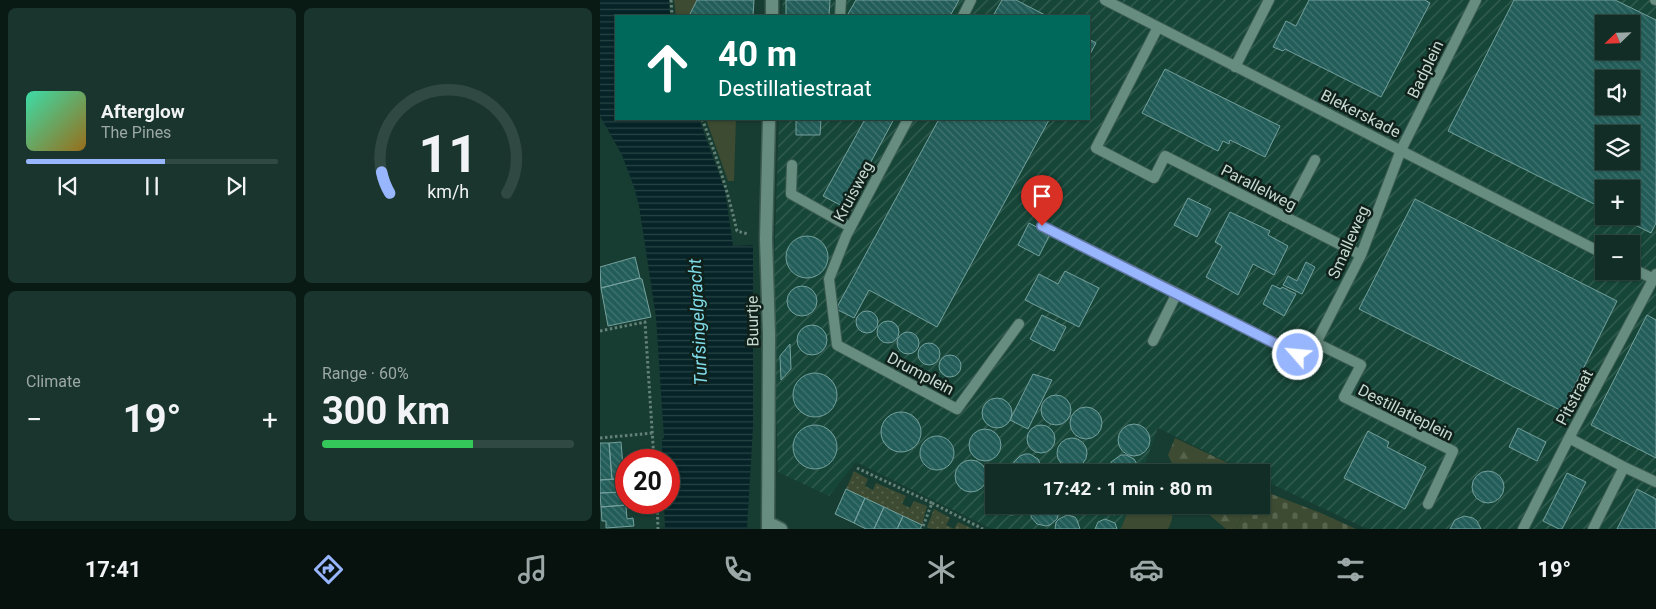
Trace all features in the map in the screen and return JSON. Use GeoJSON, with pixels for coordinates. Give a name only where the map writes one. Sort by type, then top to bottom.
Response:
{"type":"FeatureCollection","features":[{"type":"Feature","properties":{"kind":"street"},"geometry":{"type":"LineString","coordinates":[[772,0],[772,15]]}},
{"type":"Feature","properties":{"kind":"street","name":"Buurtje"},"geometry":{"type":"LineString","coordinates":[[768,526],[769,334],[766,239],[769,120]]}},
{"type":"Feature","properties":{"kind":"street"},"geometry":{"type":"LineString","coordinates":[[768,526],[781,529]]}},
{"type":"Feature","properties":{"kind":"lane"},"geometry":{"type":"LineString","coordinates":[[840,15],[841,0]]}},
{"type":"Feature","properties":{"kind":"lane"},"geometry":{"type":"LineString","coordinates":[[963,15],[971,0]]}},
{"type":"Feature","properties":{"kind":"lane","name":"Blekerskade"},"geometry":{"type":"LineString","coordinates":[[1105,0],[1595,249]]}},
{"type":"Feature","properties":{"kind":"lane"},"geometry":{"type":"LineString","coordinates":[[1235,67],[1269,0]]}},
{"type":"Feature","properties":{"kind":"lane","name":"Badplein"},"geometry":{"type":"LineString","coordinates":[[1401,150],[1476,0]]}},
{"type":"Feature","properties":{"kind":"lane","name":"Parallelweg"},"geometry":{"type":"LineString","coordinates":[[1158,27],[1096,148],[1154,178],[1165,156],[1361,255]]}},
{"type":"Feature","properties":{"kind":"lane","name":"Kruisweg"},"geometry":{"type":"LineString","coordinates":[[829,279],[850,227],[907,120]]}},
{"type":"Feature","properties":{"kind":"lane","name":"Smalleweg"},"geometry":{"type":"LineString","coordinates":[[1316,343],[1361,255],[1401,150]]}},
{"type":"Feature","properties":{"kind":"lane"},"geometry":{"type":"LineString","coordinates":[[1285,216],[1315,160]]}},
{"type":"Feature","properties":{"kind":"lane"},"geometry":{"type":"LineString","coordinates":[[792,165],[791,194],[850,227]]}},
{"type":"Feature","properties":{"kind":"lane"},"geometry":{"type":"LineString","coordinates":[[1042,226],[1298,355],[1316,343]]}},
{"type":"Feature","properties":{"kind":"lane"},"geometry":{"type":"LineString","coordinates":[[1640,272],[1655,278]]}},
{"type":"Feature","properties":{"kind":"lane","name":"Pitstraat"},"geometry":{"type":"LineString","coordinates":[[1523,529],[1569,438],[1655,278]]}},
{"type":"Feature","properties":{"kind":"lane","name":"Drumplein"},"geometry":{"type":"LineString","coordinates":[[829,279],[837,345],[957,410],[1019,324]]}},
{"type":"Feature","properties":{"kind":"lane"},"geometry":{"type":"LineString","coordinates":[[1153,341],[1177,293]]}},
{"type":"Feature","properties":{"kind":"lane","name":"Destillatieplein"},"geometry":{"type":"LineString","coordinates":[[1316,343],[1360,364],[1344,397],[1454,451],[1428,504]]}},
{"type":"Feature","properties":{"kind":"lane"},"geometry":{"type":"LineString","coordinates":[[1569,438],[1656,482]]}},
{"type":"Feature","properties":{"kind":"lane"},"geometry":{"type":"LineString","coordinates":[[1593,529],[1624,467]]}},
{"type":"Feature","properties":{"kind":"path"},"geometry":{"type":"LineString","coordinates":[[671,0],[672,15]]}},
{"type":"Feature","properties":{"kind":"path"},"geometry":{"type":"LineString","coordinates":[[702,120],[724,180],[737,231],[766,239]]}},
{"type":"Feature","properties":{"kind":"path"},"geometry":{"type":"LineString","coordinates":[[600,331],[645,322],[654,449]]}},
{"type":"Feature","properties":{"kind":"path"},"geometry":{"type":"LineString","coordinates":[[600,438],[653,433]]}},
{"type":"Feature","properties":{"kind":"path"},"geometry":{"type":"LineString","coordinates":[[857,468],[983,529]]}},
{"type":"Feature","properties":{"kind":"path"},"geometry":{"type":"LineString","coordinates":[[922,529],[932,503]]}},
{"type":"Feature","properties":{"kind":"path"},"geometry":{"type":"LineString","coordinates":[[657,514],[658,529]]}},
{"type":"Feature","properties":{"kind":"shaded area"},"geometry":{"type":"Polygon","coordinates":[[[783,0],[1656,0],[1656,529],[1367,529],[1270,483],[1270,464],[1232,464],[1158,428],[1145,464],[985,464],[985,514],[1127,514],[1121,529],[992,529],[856,462],[829,496],[778,472],[773,301],[779,120],[1090,120],[1090,15],[782,15],[783,0]]]}},
{"type":"Feature","properties":{"kind":"green space"},"geometry":{"type":"Polygon","coordinates":[[[674,0],[697,0],[690,15],[676,15],[674,0]]]}},
{"type":"Feature","properties":{"kind":"green space"},"geometry":{"type":"Polygon","coordinates":[[[706,120],[736,120],[734,181],[728,181],[706,120]]]}},
{"type":"Feature","properties":{"kind":"green space"},"geometry":{"type":"Polygon","coordinates":[[[1175,438],[1230,464],[1172,464],[1168,455],[1175,438]]]}},
{"type":"Feature","properties":{"kind":"green space"},"geometry":{"type":"Polygon","coordinates":[[[854,471],[868,479],[865,486],[873,490],[876,483],[906,496],[902,504],[910,508],[914,501],[927,506],[922,525],[846,489],[854,471]]]}},
{"type":"Feature","properties":{"kind":"green space"},"geometry":{"type":"Polygon","coordinates":[[[1270,493],[1356,529],[1236,529],[1243,514],[1270,514],[1270,493]]]}},
{"type":"Feature","properties":{"kind":"green space"},"geometry":{"type":"Polygon","coordinates":[[[934,509],[950,518],[946,525],[954,529],[931,529],[927,527],[934,509]]]}},
{"type":"Feature","properties":{"kind":"green space"},"geometry":{"type":"Polygon","coordinates":[[[1127,514],[1172,514],[1168,529],[1121,529],[1127,514]]]}},
{"type":"Feature","properties":{"kind":"green space"},"geometry":{"type":"Polygon","coordinates":[[[1208,514],[1243,514],[1236,529],[1226,529],[1208,514]]]}},
{"type":"Feature","properties":{"kind":"green space"},"geometry":{"type":"Polygon","coordinates":[[[958,522],[973,529],[954,529],[958,522]]]}},
{"type":"Feature","properties":{"kind":"water","name":"Turfsingelgracht"},"geometry":{"type":"Polygon","coordinates":[[[600,0],[669,0],[670,15],[615,15],[615,120],[699,120],[725,190],[733,246],[753,245],[753,428],[747,529],[665,529],[664,514],[680,514],[680,449],[662,449],[662,439],[664,438],[656,317],[639,206],[622,155],[600,116],[600,0]]]}},
{"type":"Feature","properties":{"kind":"building"},"geometry":{"type":"Polygon","coordinates":[[[697,0],[754,0],[753,15],[690,15],[697,0]]]}},
{"type":"Feature","properties":{"kind":"building"},"geometry":{"type":"Polygon","coordinates":[[[786,0],[830,0],[829,15],[786,15],[786,0]]]}},
{"type":"Feature","properties":{"kind":"building"},"geometry":{"type":"Polygon","coordinates":[[[856,0],[959,0],[951,15],[848,14],[856,0]]]}},
{"type":"Feature","properties":{"kind":"building"},"geometry":{"type":"Polygon","coordinates":[[[1002,0],[1016,0],[1045,15],[994,15],[1002,0]]]}},
{"type":"Feature","properties":{"kind":"building"},"geometry":{"type":"Polygon","coordinates":[[[1309,0],[1425,0],[1430,3],[1381,97],[1285,49],[1283,51],[1273,47],[1286,21],[1296,26],[1309,0]]]}},
{"type":"Feature","properties":{"kind":"building"},"geometry":{"type":"Polygon","coordinates":[[[1514,0],[1615,0],[1656,20],[1656,223],[1651,233],[1635,225],[1640,225],[1640,180],[1595,180],[1595,204],[1448,131],[1514,0]]]}},
{"type":"Feature","properties":{"kind":"building"},"geometry":{"type":"Polygon","coordinates":[[[1090,40],[1096,43],[1090,54],[1090,40]]]}},
{"type":"Feature","properties":{"kind":"building"},"geometry":{"type":"Polygon","coordinates":[[[1165,69],[1280,126],[1265,157],[1230,140],[1229,144],[1223,141],[1218,151],[1142,113],[1165,69]]]}},
{"type":"Feature","properties":{"kind":"building"},"geometry":{"type":"Polygon","coordinates":[[[796,120],[821,120],[820,135],[796,135],[796,120]]]}},
{"type":"Feature","properties":{"kind":"building"},"geometry":{"type":"Polygon","coordinates":[[[862,120],[893,120],[846,208],[823,196],[864,121],[862,120]]]}},
{"type":"Feature","properties":{"kind":"building"},"geometry":{"type":"Polygon","coordinates":[[[938,120],[1049,120],[937,327],[869,290],[854,318],[836,309],[938,120]]]}},
{"type":"Feature","properties":{"kind":"building"},"geometry":{"type":"Polygon","coordinates":[[[1188,198],[1211,209],[1197,237],[1174,225],[1188,198]]]}},
{"type":"Feature","properties":{"kind":"building"},"geometry":{"type":"Polygon","coordinates":[[[1415,199],[1617,301],[1562,411],[1359,309],[1415,199]]]}},
{"type":"Feature","properties":{"kind":"building"},"geometry":{"type":"Polygon","coordinates":[[[1230,212],[1270,231],[1268,235],[1288,246],[1274,275],[1253,264],[1238,295],[1206,277],[1222,246],[1215,242],[1230,212]]]}},
{"type":"Feature","properties":{"kind":"building"},"geometry":{"type":"Polygon","coordinates":[[[1029,223],[1050,234],[1039,256],[1018,245],[1029,223]]]}},
{"type":"Feature","properties":{"kind":"building"},"geometry":{"type":"Polygon","coordinates":[[[803,236],[811,236],[822,242],[828,257],[822,272],[811,278],[803,278],[792,272],[786,261],[786,253],[792,242],[803,236]]]}},
{"type":"Feature","properties":{"kind":"building"},"geometry":{"type":"Polygon","coordinates":[[[635,257],[640,278],[601,288],[600,267],[635,257]]]}},
{"type":"Feature","properties":{"kind":"building"},"geometry":{"type":"Polygon","coordinates":[[[1306,262],[1315,267],[1302,294],[1283,285],[1288,276],[1297,281],[1306,262]]]}},
{"type":"Feature","properties":{"kind":"building"},"geometry":{"type":"Polygon","coordinates":[[[1065,271],[1099,288],[1079,327],[1025,300],[1039,274],[1058,284],[1065,271]]]}},
{"type":"Feature","properties":{"kind":"building"},"geometry":{"type":"Polygon","coordinates":[[[642,279],[651,317],[608,326],[601,288],[642,279]]]}},
{"type":"Feature","properties":{"kind":"building"},"geometry":{"type":"Polygon","coordinates":[[[1272,285],[1281,289],[1282,287],[1296,294],[1284,316],[1263,304],[1272,285]]]}},
{"type":"Feature","properties":{"kind":"building"},"geometry":{"type":"Polygon","coordinates":[[[802,286],[813,290],[817,301],[813,312],[802,316],[791,312],[787,301],[791,290],[802,286]]]}},
{"type":"Feature","properties":{"kind":"building"},"geometry":{"type":"Polygon","coordinates":[[[867,311],[875,314],[878,322],[875,330],[867,333],[859,330],[856,322],[859,314],[867,311]]]}},
{"type":"Feature","properties":{"kind":"building"},"geometry":{"type":"Polygon","coordinates":[[[1042,315],[1066,327],[1054,351],[1030,339],[1042,315]]]}},
{"type":"Feature","properties":{"kind":"building"},"geometry":{"type":"Polygon","coordinates":[[[1647,315],[1656,320],[1656,458],[1591,425],[1647,315]]]}},
{"type":"Feature","properties":{"kind":"building"},"geometry":{"type":"Polygon","coordinates":[[[888,321],[896,324],[899,332],[896,340],[888,343],[880,340],[877,332],[880,324],[888,321]]]}},
{"type":"Feature","properties":{"kind":"building"},"geometry":{"type":"Polygon","coordinates":[[[812,325],[822,330],[827,340],[822,350],[812,355],[802,350],[797,340],[802,330],[812,325]]]}},
{"type":"Feature","properties":{"kind":"building"},"geometry":{"type":"Polygon","coordinates":[[[908,332],[916,335],[919,343],[916,351],[908,354],[900,351],[897,343],[900,335],[908,332]]]}},
{"type":"Feature","properties":{"kind":"building"},"geometry":{"type":"Polygon","coordinates":[[[929,343],[937,346],[940,354],[937,362],[929,365],[921,362],[918,354],[921,346],[929,343]]]}},
{"type":"Feature","properties":{"kind":"building"},"geometry":{"type":"Polygon","coordinates":[[[790,344],[791,369],[781,380],[780,356],[790,344]]]}},
{"type":"Feature","properties":{"kind":"building"},"geometry":{"type":"Polygon","coordinates":[[[950,355],[958,358],[961,366],[958,374],[950,377],[942,374],[939,366],[942,358],[950,355]]]}},
{"type":"Feature","properties":{"kind":"building"},"geometry":{"type":"Polygon","coordinates":[[[819,373],[831,379],[836,386],[836,404],[831,411],[824,416],[811,417],[803,414],[796,407],[793,391],[796,383],[803,376],[819,373]]]}},
{"type":"Feature","properties":{"kind":"building"},"geometry":{"type":"Polygon","coordinates":[[[1033,374],[1052,380],[1028,429],[1010,420],[1033,374]]]}},
{"type":"Feature","properties":{"kind":"building"},"geometry":{"type":"Polygon","coordinates":[[[1056,395],[1067,399],[1071,410],[1067,421],[1056,425],[1045,421],[1041,410],[1045,399],[1056,395]]]}},
{"type":"Feature","properties":{"kind":"building"},"geometry":{"type":"Polygon","coordinates":[[[997,398],[1008,402],[1012,413],[1008,424],[997,428],[986,424],[982,413],[986,402],[997,398]]]}},
{"type":"Feature","properties":{"kind":"building"},"geometry":{"type":"Polygon","coordinates":[[[1086,407],[1097,412],[1102,423],[1097,434],[1086,439],[1075,434],[1070,423],[1075,412],[1086,407]]]}},
{"type":"Feature","properties":{"kind":"building"},"geometry":{"type":"Polygon","coordinates":[[[901,412],[915,418],[921,432],[915,446],[901,452],[887,446],[881,432],[887,418],[901,412]]]}},
{"type":"Feature","properties":{"kind":"building"},"geometry":{"type":"Polygon","coordinates":[[[1134,424],[1145,429],[1150,440],[1145,451],[1134,456],[1123,451],[1118,440],[1123,429],[1134,424]]]}},
{"type":"Feature","properties":{"kind":"building"},"geometry":{"type":"Polygon","coordinates":[[[819,425],[831,431],[836,438],[836,456],[831,463],[824,468],[811,469],[803,466],[796,459],[793,443],[796,435],[803,428],[819,425]]]}},
{"type":"Feature","properties":{"kind":"building"},"geometry":{"type":"Polygon","coordinates":[[[1041,425],[1051,429],[1055,439],[1051,449],[1041,453],[1031,449],[1027,439],[1031,429],[1041,425]]]}},
{"type":"Feature","properties":{"kind":"building"},"geometry":{"type":"Polygon","coordinates":[[[1518,428],[1546,442],[1537,461],[1509,447],[1518,428]]]}},
{"type":"Feature","properties":{"kind":"building"},"geometry":{"type":"Polygon","coordinates":[[[985,429],[996,434],[1001,445],[996,456],[985,461],[974,456],[969,445],[974,434],[985,429]]]}},
{"type":"Feature","properties":{"kind":"building"},"geometry":{"type":"Polygon","coordinates":[[[1368,431],[1389,442],[1387,447],[1426,467],[1405,509],[1344,478],[1368,431]]]}},
{"type":"Feature","properties":{"kind":"building"},"geometry":{"type":"Polygon","coordinates":[[[937,436],[944,437],[949,441],[953,446],[953,460],[949,465],[944,469],[937,470],[930,469],[925,465],[921,460],[920,453],[921,446],[925,441],[930,437],[937,436]]]}},
{"type":"Feature","properties":{"kind":"building"},"geometry":{"type":"Polygon","coordinates":[[[1072,438],[1078,440],[1085,447],[1087,453],[1081,464],[1063,464],[1057,453],[1062,443],[1072,438]]]}},
{"type":"Feature","properties":{"kind":"building"},"geometry":{"type":"Polygon","coordinates":[[[621,442],[622,449],[615,449],[615,479],[612,479],[609,443],[621,442]]]}},
{"type":"Feature","properties":{"kind":"building"},"geometry":{"type":"Polygon","coordinates":[[[600,443],[609,443],[612,479],[600,480],[600,443]]]}},
{"type":"Feature","properties":{"kind":"building"},"geometry":{"type":"Polygon","coordinates":[[[1030,454],[1038,459],[1040,464],[1014,464],[1020,456],[1030,454]]]}},
{"type":"Feature","properties":{"kind":"building"},"geometry":{"type":"Polygon","coordinates":[[[1121,455],[1126,455],[1134,459],[1137,464],[1111,464],[1121,455]]]}},
{"type":"Feature","properties":{"kind":"building"},"geometry":{"type":"Polygon","coordinates":[[[971,460],[977,461],[985,469],[985,483],[982,487],[977,491],[971,492],[965,491],[960,487],[956,482],[955,476],[956,470],[960,465],[965,461],[971,460]]]}},
{"type":"Feature","properties":{"kind":"building"},"geometry":{"type":"Polygon","coordinates":[[[1488,471],[1499,476],[1504,487],[1499,498],[1488,503],[1477,498],[1472,487],[1477,476],[1488,471]]]}},
{"type":"Feature","properties":{"kind":"building"},"geometry":{"type":"Polygon","coordinates":[[[1567,473],[1586,482],[1562,529],[1559,529],[1543,521],[1567,473]]]}},
{"type":"Feature","properties":{"kind":"building"},"geometry":{"type":"Polygon","coordinates":[[[615,479],[615,492],[600,493],[600,480],[615,479]]]}},
{"type":"Feature","properties":{"kind":"building"},"geometry":{"type":"Polygon","coordinates":[[[846,489],[865,498],[854,523],[835,514],[846,489]]]}},
{"type":"Feature","properties":{"kind":"building"},"geometry":{"type":"Polygon","coordinates":[[[1637,489],[1656,499],[1656,529],[1617,529],[1637,489]]]}},
{"type":"Feature","properties":{"kind":"building"},"geometry":{"type":"Polygon","coordinates":[[[615,492],[615,506],[601,507],[600,493],[615,492]]]}},
{"type":"Feature","properties":{"kind":"building"},"geometry":{"type":"Polygon","coordinates":[[[865,498],[884,507],[874,529],[866,529],[854,523],[865,498]]]}},
{"type":"Feature","properties":{"kind":"building"},"geometry":{"type":"Polygon","coordinates":[[[615,506],[615,514],[627,514],[627,519],[633,518],[634,526],[606,528],[606,521],[602,521],[601,507],[615,506]]]}},
{"type":"Feature","properties":{"kind":"building"},"geometry":{"type":"Polygon","coordinates":[[[884,507],[903,516],[897,529],[874,529],[884,507]]]}},
{"type":"Feature","properties":{"kind":"building"},"geometry":{"type":"Polygon","coordinates":[[[1031,514],[1058,514],[1057,519],[1046,526],[1037,524],[1031,517],[1031,514]]]}},
{"type":"Feature","properties":{"kind":"building"},"geometry":{"type":"Polygon","coordinates":[[[1067,515],[1075,517],[1080,529],[1055,529],[1056,522],[1067,515]]]}},
{"type":"Feature","properties":{"kind":"building"},"geometry":{"type":"Polygon","coordinates":[[[903,516],[922,525],[920,529],[897,529],[903,516]]]}},
{"type":"Feature","properties":{"kind":"building"},"geometry":{"type":"Polygon","coordinates":[[[1464,516],[1477,521],[1481,529],[1450,529],[1455,520],[1464,516]]]}},
{"type":"Feature","properties":{"kind":"building"},"geometry":{"type":"Polygon","coordinates":[[[1105,519],[1115,523],[1117,529],[1095,529],[1098,522],[1105,519]]]}},
{"type":"Feature","properties":{"kind":"route"},"geometry":{"type":"LineString","coordinates":[[1042,226],[1298,355]]}}]}
